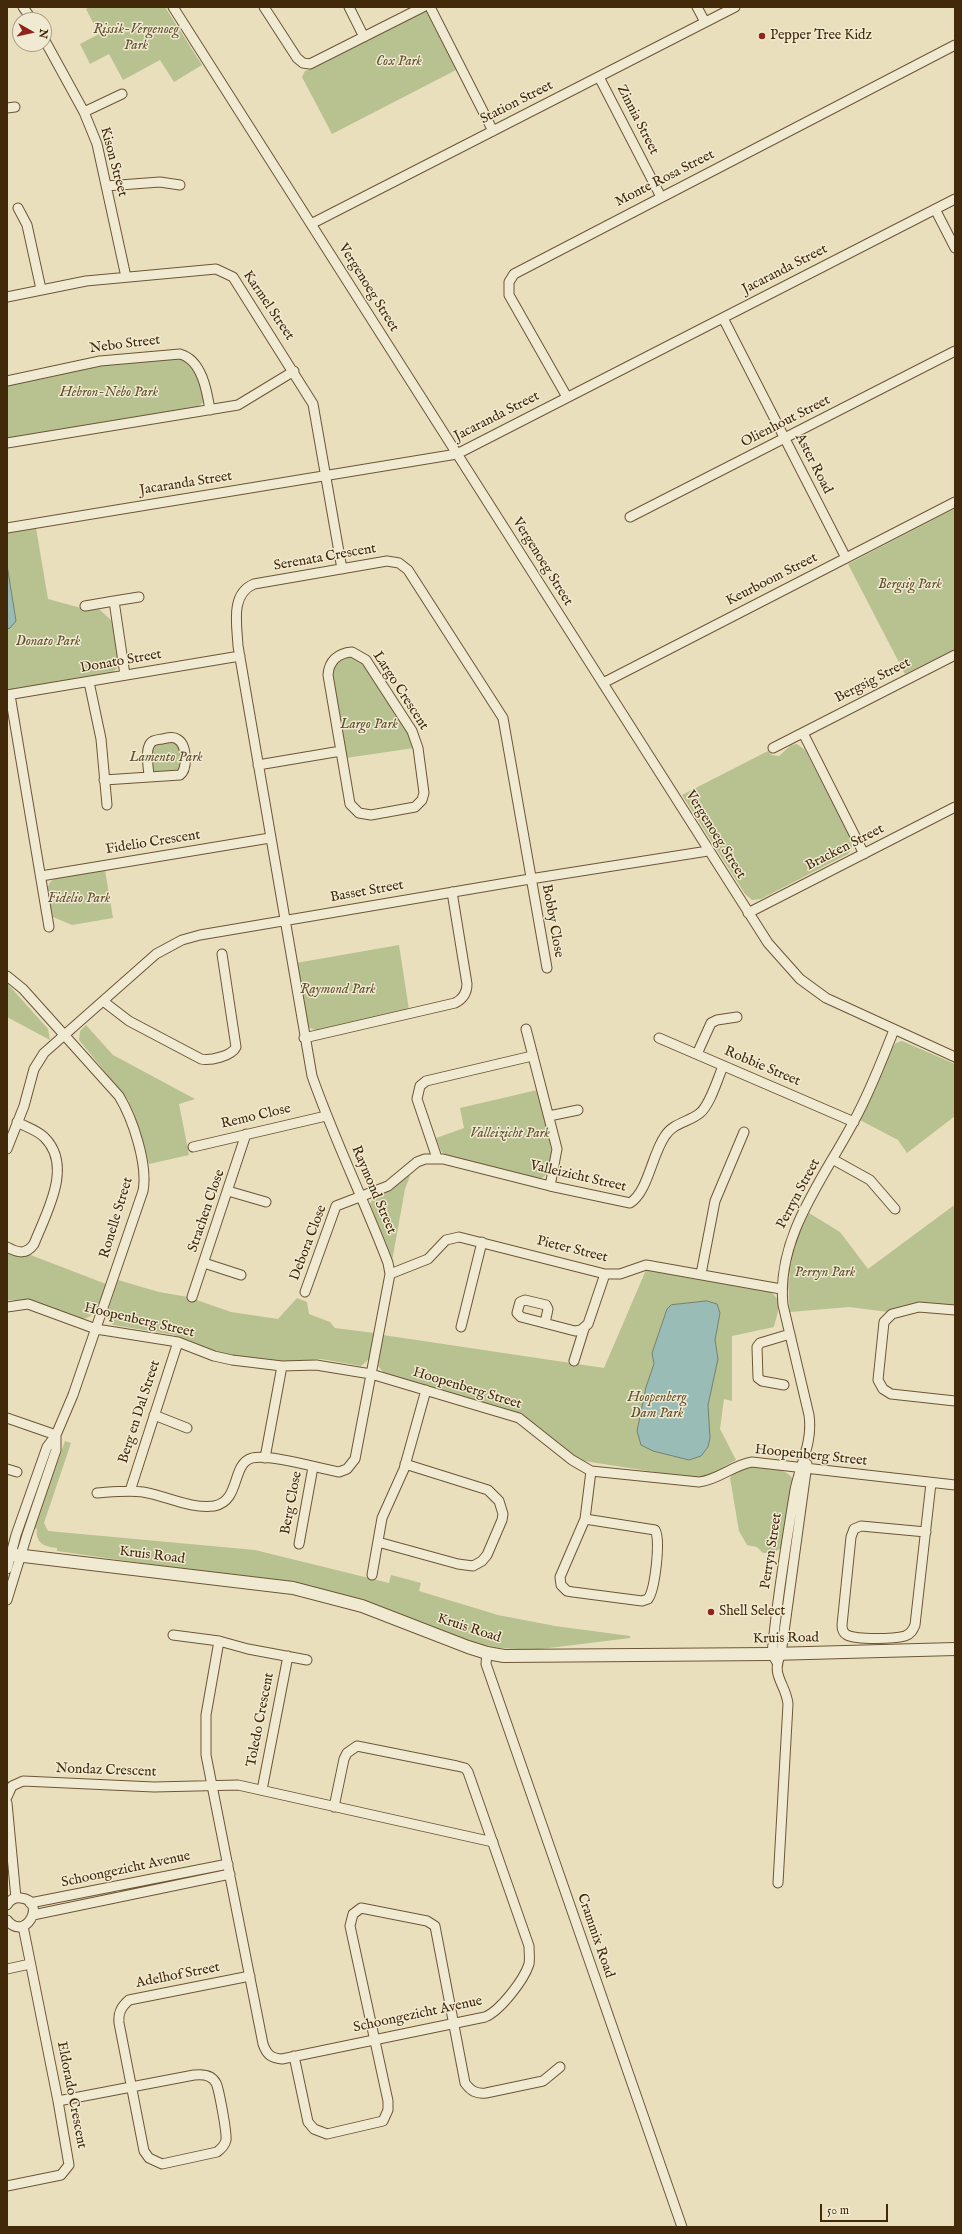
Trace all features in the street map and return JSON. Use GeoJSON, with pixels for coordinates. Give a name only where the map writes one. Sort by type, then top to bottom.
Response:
{"type":"FeatureCollection","features":[{"type":"Feature","properties":{"kind":"street","name":"Vergenoeg Street"},"geometry":{"type":"LineString","coordinates":[[173,7],[603,683],[748,914],[778,955],[812,989],[838,1005],[955,1057]]}},
{"type":"Feature","properties":{"kind":"street"},"geometry":{"type":"LineString","coordinates":[[264,7],[296,58],[306,64],[316,62],[423,7]]}},
{"type":"Feature","properties":{"kind":"street"},"geometry":{"type":"LineString","coordinates":[[349,7],[364,37]]}},
{"type":"Feature","properties":{"kind":"street"},"geometry":{"type":"LineString","coordinates":[[430,7],[493,131]]}},
{"type":"Feature","properties":{"kind":"street"},"geometry":{"type":"LineString","coordinates":[[697,7],[705,22]]}},
{"type":"Feature","properties":{"kind":"street","name":"Station Street"},"geometry":{"type":"LineString","coordinates":[[311,224],[735,7]]}},
{"type":"Feature","properties":{"kind":"street","name":"Monte Rosa Street"},"geometry":{"type":"LineString","coordinates":[[567,397],[509,295],[508,282],[518,271],[955,45]]}},
{"type":"Feature","properties":{"kind":"street","name":"Kison Street"},"geometry":{"type":"LineString","coordinates":[[51,52],[84,112],[97,144],[126,277]]}},
{"type":"Feature","properties":{"kind":"street","name":"Zinnia Street"},"geometry":{"type":"LineString","coordinates":[[599,77],[661,197]]}},
{"type":"Feature","properties":{"kind":"street"},"geometry":{"type":"LineString","coordinates":[[84,112],[122,94]]}},
{"type":"Feature","properties":{"kind":"street"},"geometry":{"type":"LineString","coordinates":[[106,186],[160,182],[180,185]]}},
{"type":"Feature","properties":{"kind":"street","name":"Jacaranda Street"},"geometry":{"type":"LineString","coordinates":[[7,528],[457,454],[955,199]]}},
{"type":"Feature","properties":{"kind":"street"},"geometry":{"type":"LineString","coordinates":[[18,208],[28,225],[41,290]]}},
{"type":"Feature","properties":{"kind":"street"},"geometry":{"type":"LineString","coordinates":[[935,209],[955,248]]}},
{"type":"Feature","properties":{"kind":"street","name":"Karmel Street"},"geometry":{"type":"LineString","coordinates":[[7,297],[86,281],[211,269],[229,274],[236,280],[294,371],[315,410],[342,569]]}},
{"type":"Feature","properties":{"kind":"street","name":"Aster Road"},"geometry":{"type":"LineString","coordinates":[[723,318],[846,558]]}},
{"type":"Feature","properties":{"kind":"street","name":"Olienhout Street"},"geometry":{"type":"LineString","coordinates":[[630,517],[955,351]]}},
{"type":"Feature","properties":{"kind":"street","name":"Nebo Street"},"geometry":{"type":"LineString","coordinates":[[7,381],[100,361],[180,354],[187,356],[194,362],[205,383],[210,410]]}},
{"type":"Feature","properties":{"kind":"street"},"geometry":{"type":"LineString","coordinates":[[7,443],[241,404],[294,371]]}},
{"type":"Feature","properties":{"kind":"street","name":"Keurboom Street"},"geometry":{"type":"LineString","coordinates":[[603,683],[955,502]]}},
{"type":"Feature","properties":{"kind":"street","name":"Serenata Crescent"},"geometry":{"type":"LineString","coordinates":[[284,921],[240,656],[237,606],[239,597],[244,589],[254,584],[388,561],[404,566],[497,708],[506,730],[530,879]]}},
{"type":"Feature","properties":{"kind":"street"},"geometry":{"type":"LineString","coordinates":[[85,606],[139,597]]}},
{"type":"Feature","properties":{"kind":"street"},"geometry":{"type":"LineString","coordinates":[[114,601],[126,675]]}},
{"type":"Feature","properties":{"kind":"street","name":"Largo Crescent"},"geometry":{"type":"LineString","coordinates":[[352,652],[366,660],[414,735],[418,748],[424,790],[422,800],[412,808],[367,816],[359,814],[350,804],[341,751],[329,670],[336,658],[344,653],[352,652]]}},
{"type":"Feature","properties":{"kind":"street","name":"Bergsig Street"},"geometry":{"type":"LineString","coordinates":[[773,748],[955,655]]}},
{"type":"Feature","properties":{"kind":"street","name":"Donato Street"},"geometry":{"type":"LineString","coordinates":[[8,695],[240,656]]}},
{"type":"Feature","properties":{"kind":"street"},"geometry":{"type":"LineString","coordinates":[[89,682],[101,739],[107,805]]}},
{"type":"Feature","properties":{"kind":"street"},"geometry":{"type":"LineString","coordinates":[[8,695],[49,927]]}},
{"type":"Feature","properties":{"kind":"street"},"geometry":{"type":"LineString","coordinates":[[803,733],[864,854]]}},
{"type":"Feature","properties":{"kind":"street"},"geometry":{"type":"LineString","coordinates":[[104,780],[177,776],[183,774],[186,766],[183,744],[179,740],[172,738],[156,740],[150,744],[148,751],[149,777]]}},
{"type":"Feature","properties":{"kind":"street"},"geometry":{"type":"LineString","coordinates":[[258,765],[341,751]]}},
{"type":"Feature","properties":{"kind":"street","name":"Bracken Street"},"geometry":{"type":"LineString","coordinates":[[748,914],[955,807]]}},
{"type":"Feature","properties":{"kind":"street","name":"Fidelio Crescent"},"geometry":{"type":"LineString","coordinates":[[41,876],[270,838]]}},
{"type":"Feature","properties":{"kind":"street","name":"Basset Street"},"geometry":{"type":"LineString","coordinates":[[7,1148],[18,1122],[37,1062],[44,1053],[156,954],[182,940],[200,935],[452,892],[708,851]]}},
{"type":"Feature","properties":{"kind":"street","name":"Bobby Close"},"geometry":{"type":"LineString","coordinates":[[530,879],[547,968]]}},
{"type":"Feature","properties":{"kind":"street"},"geometry":{"type":"LineString","coordinates":[[304,1038],[455,1003],[461,999],[465,994],[467,984],[452,892]]}},
{"type":"Feature","properties":{"kind":"street","name":"Raymond Street"},"geometry":{"type":"LineString","coordinates":[[284,921],[312,1076],[326,1116],[362,1196],[388,1263],[390,1274],[355,1459],[347,1469],[339,1472],[313,1468]]}},
{"type":"Feature","properties":{"kind":"street"},"geometry":{"type":"LineString","coordinates":[[103,1001],[129,1021],[201,1059],[209,1060],[233,1052],[236,1047],[222,954]]}},
{"type":"Feature","properties":{"kind":"street","name":"Ronelle Street"},"geometry":{"type":"LineString","coordinates":[[7,976],[23,989],[123,1102],[129,1116],[145,1174],[143,1191],[73,1395],[56,1435],[56,1450],[7,1569]]}},
{"type":"Feature","properties":{"kind":"street"},"geometry":{"type":"LineString","coordinates":[[697,1054],[714,1021],[736,1017]]}},
{"type":"Feature","properties":{"kind":"street"},"geometry":{"type":"LineString","coordinates":[[526,1029],[557,1149],[550,1186]]}},
{"type":"Feature","properties":{"kind":"street","name":"Perryn Street"},"geometry":{"type":"LineString","coordinates":[[778,1883],[788,1704],[778,1678],[776,1657],[810,1423],[781,1289],[792,1235],[854,1122],[894,1030]]}},
{"type":"Feature","properties":{"kind":"street","name":"Robbie Street"},"geometry":{"type":"LineString","coordinates":[[659,1038],[854,1122]]}},
{"type":"Feature","properties":{"kind":"street"},"geometry":{"type":"LineString","coordinates":[[438,1158],[417,1099],[420,1086],[426,1081],[532,1056]]}},
{"type":"Feature","properties":{"kind":"street","name":"Valleizicht Street"},"geometry":{"type":"LineString","coordinates":[[362,1196],[388,1186],[417,1162],[438,1158],[626,1204],[634,1201],[640,1194],[664,1136],[671,1128],[695,1116],[704,1108],[723,1066]]}},
{"type":"Feature","properties":{"kind":"street"},"geometry":{"type":"LineString","coordinates":[[548,1116],[578,1110]]}},
{"type":"Feature","properties":{"kind":"street","name":"Remo Close"},"geometry":{"type":"LineString","coordinates":[[193,1147],[326,1116]]}},
{"type":"Feature","properties":{"kind":"street"},"geometry":{"type":"LineString","coordinates":[[7,1247],[22,1253],[27,1252],[34,1244],[58,1179],[58,1166],[50,1143],[43,1136],[18,1122]]}},
{"type":"Feature","properties":{"kind":"street"},"geometry":{"type":"LineString","coordinates":[[701,1274],[715,1201],[744,1132]]}},
{"type":"Feature","properties":{"kind":"street","name":"Strachen Close"},"geometry":{"type":"LineString","coordinates":[[192,1297],[246,1134]]}},
{"type":"Feature","properties":{"kind":"street"},"geometry":{"type":"LineString","coordinates":[[834,1160],[870,1180],[895,1209]]}},
{"type":"Feature","properties":{"kind":"street"},"geometry":{"type":"LineString","coordinates":[[228,1191],[266,1202]]}},
{"type":"Feature","properties":{"kind":"street","name":"Debora Close"},"geometry":{"type":"LineString","coordinates":[[305,1292],[334,1209],[339,1204],[362,1196]]}},
{"type":"Feature","properties":{"kind":"street","name":"Pieter Street"},"geometry":{"type":"LineString","coordinates":[[390,1274],[428,1259],[446,1240],[458,1236],[605,1274],[620,1274],[646,1265],[781,1289]]}},
{"type":"Feature","properties":{"kind":"street"},"geometry":{"type":"LineString","coordinates":[[461,1328],[482,1242]]}},
{"type":"Feature","properties":{"kind":"street"},"geometry":{"type":"LineString","coordinates":[[204,1263],[241,1275]]}},
{"type":"Feature","properties":{"kind":"street"},"geometry":{"type":"LineString","coordinates":[[574,1362],[584,1329],[588,1324],[605,1274]]}},
{"type":"Feature","properties":{"kind":"street","name":"Hoopenberg Street"},"geometry":{"type":"LineString","coordinates":[[7,1307],[28,1304],[96,1328],[178,1342],[214,1356],[282,1366],[316,1364],[371,1374],[519,1418],[572,1460],[591,1471],[699,1482],[709,1480],[741,1465],[752,1462],[955,1485]]}},
{"type":"Feature","properties":{"kind":"street"},"geometry":{"type":"LineString","coordinates":[[955,1310],[919,1307],[897,1312],[888,1317],[882,1328],[878,1380],[883,1389],[891,1394],[955,1401]]}},
{"type":"Feature","properties":{"kind":"street"},"geometry":{"type":"LineString","coordinates":[[545,1323],[575,1330],[584,1329]]}},
{"type":"Feature","properties":{"kind":"street"},"geometry":{"type":"LineString","coordinates":[[784,1386],[762,1381],[758,1378],[757,1347],[760,1343],[790,1334]]}},
{"type":"Feature","properties":{"kind":"street","name":"Berg en Dal Street"},"geometry":{"type":"LineString","coordinates":[[130,1491],[178,1342]]}},
{"type":"Feature","properties":{"kind":"street"},"geometry":{"type":"LineString","coordinates":[[265,1458],[282,1366]]}},
{"type":"Feature","properties":{"kind":"street"},"geometry":{"type":"LineString","coordinates":[[372,1575],[386,1508],[405,1464],[426,1390]]}},
{"type":"Feature","properties":{"kind":"street"},"geometry":{"type":"LineString","coordinates":[[154,1415],[187,1428]]}},
{"type":"Feature","properties":{"kind":"street"},"geometry":{"type":"LineString","coordinates":[[7,1418],[56,1435]]}},
{"type":"Feature","properties":{"kind":"street"},"geometry":{"type":"LineString","coordinates":[[97,1493],[130,1491],[151,1493],[189,1504],[219,1505],[229,1498],[242,1464],[251,1458],[265,1458],[313,1468]]}},
{"type":"Feature","properties":{"kind":"street"},"geometry":{"type":"LineString","coordinates":[[378,1542],[463,1565],[473,1566],[482,1561],[487,1555],[502,1520],[503,1514],[499,1501],[488,1490],[405,1464]]}},
{"type":"Feature","properties":{"kind":"street","name":"Berg Close"},"geometry":{"type":"LineString","coordinates":[[298,1544],[313,1468]]}},
{"type":"Feature","properties":{"kind":"street"},"geometry":{"type":"LineString","coordinates":[[7,1469],[17,1472]]}},
{"type":"Feature","properties":{"kind":"street"},"geometry":{"type":"LineString","coordinates":[[585,1519],[655,1530],[659,1539],[652,1591],[648,1599],[642,1601],[573,1592],[567,1591],[561,1586],[560,1577],[585,1519],[591,1471]]}},
{"type":"Feature","properties":{"kind":"street"},"geometry":{"type":"LineString","coordinates":[[926,1532],[861,1526],[854,1529],[851,1537],[842,1625],[843,1631],[846,1635],[859,1638],[905,1636],[913,1630],[926,1532],[931,1483]]}},
{"type":"Feature","properties":{"kind":"street","name":"Ronelle Street"},"geometry":{"type":"LineString","coordinates":[[7,1600],[13,1554]]}},
{"type":"Feature","properties":{"kind":"street","name":"Kruis Road"},"geometry":{"type":"LineString","coordinates":[[13,1554],[268,1584],[313,1592],[362,1606],[487,1654],[504,1656],[776,1657],[955,1649]]}},
{"type":"Feature","properties":{"kind":"street","name":"Toledo Crescent"},"geometry":{"type":"LineString","coordinates":[[172,1635],[219,1641],[252,1650],[306,1660]]}},
{"type":"Feature","properties":{"kind":"street"},"geometry":{"type":"LineString","coordinates":[[219,1641],[206,1715],[205,1743],[213,1786],[238,1785],[493,1842]]}},
{"type":"Feature","properties":{"kind":"street","name":"Crammix Road"},"geometry":{"type":"LineString","coordinates":[[487,1654],[486,1664],[682,2227]]}},
{"type":"Feature","properties":{"kind":"street","name":"Toledo Crescent"},"geometry":{"type":"LineString","coordinates":[[262,1790],[288,1656]]}},
{"type":"Feature","properties":{"kind":"street","name":"Schoongezicht Avenue"},"geometry":{"type":"LineString","coordinates":[[213,1786],[263,2044],[268,2054],[275,2058],[294,2056],[485,2016],[498,2009],[525,1973],[529,1963],[528,1946],[473,1781],[465,1768],[357,1746],[346,1753],[344,1758],[334,1807]]}},
{"type":"Feature","properties":{"kind":"street","name":"Nondaz Crescent"},"geometry":{"type":"LineString","coordinates":[[7,1797],[12,1786],[23,1781],[154,1787],[213,1786]]}},
{"type":"Feature","properties":{"kind":"street"},"geometry":{"type":"LineString","coordinates":[[7,1803],[16,1898]]}},
{"type":"Feature","properties":{"kind":"street","name":"Schoongezicht Avenue"},"geometry":{"type":"LineString","coordinates":[[30,1903],[228,1864]]}},
{"type":"Feature","properties":{"kind":"street","name":"Schoongezicht Avenue"},"geometry":{"type":"LineString","coordinates":[[33,1915],[230,1874]]}},
{"type":"Feature","properties":{"kind":"street"},"geometry":{"type":"LineString","coordinates":[[7,1905],[16,1898],[22,1898],[30,1903],[33,1915],[30,1921],[23,1926],[14,1926],[8,1921]]}},
{"type":"Feature","properties":{"kind":"street"},"geometry":{"type":"LineString","coordinates":[[294,2056],[310,2126],[320,2132],[335,2133],[378,2123],[384,2120],[388,2101],[350,1926],[353,1914],[361,1908],[427,1921],[435,1926],[466,2083],[475,2092],[486,2093],[543,2081],[560,2067]]}},
{"type":"Feature","properties":{"kind":"street","name":"Eldorado Crescent"},"geometry":{"type":"LineString","coordinates":[[7,2186],[61,2175],[66,2171],[68,2157],[23,1926]]}},
{"type":"Feature","properties":{"kind":"street"},"geometry":{"type":"LineString","coordinates":[[7,1969],[30,1964]]}},
{"type":"Feature","properties":{"kind":"street","name":"Adelhof Street"},"geometry":{"type":"LineString","coordinates":[[132,2087],[119,2016],[124,2004],[129,2000],[250,1976]]}},
{"type":"Feature","properties":{"kind":"street"},"geometry":{"type":"LineString","coordinates":[[58,2101],[194,2075],[202,2074],[210,2077],[216,2083],[225,2129],[226,2140],[223,2148],[217,2152],[162,2164],[149,2158],[144,2151],[132,2087]]}},
{"type":"Feature","properties":{"kind":"green space","name":"Rissik-Vergenoeg Park"},"geometry":{"type":"Polygon","coordinates":[[[90,7],[165,7],[202,65],[174,82],[160,60],[123,80],[109,54],[90,64],[80,44],[99,34],[86,9],[90,7]]]}},
{"type":"Feature","properties":{"kind":"green space","name":"Cox Park"},"geometry":{"type":"Polygon","coordinates":[[[426,11],[456,70],[332,134],[302,77],[305,71],[318,66],[426,11]]]}},
{"type":"Feature","properties":{"kind":"green space","name":"Hebron-Nebo Park"},"geometry":{"type":"Polygon","coordinates":[[[180,358],[190,366],[201,382],[204,401],[197,408],[7,439],[7,385],[93,366],[180,358]]]}},
{"type":"Feature","properties":{"kind":"green space","name":"Bergsig Park"},"geometry":{"type":"Polygon","coordinates":[[[954,509],[955,649],[905,674],[848,564],[954,509]]]}},
{"type":"Feature","properties":{"kind":"green space","name":"Donato Park"},"geometry":{"type":"Polygon","coordinates":[[[36,528],[48,599],[81,608],[82,611],[98,608],[112,621],[119,666],[112,673],[7,691],[7,533],[36,528]]]}},
{"type":"Feature","properties":{"kind":"green space","name":"Largo Park"},"geometry":{"type":"Polygon","coordinates":[[[350,657],[362,661],[409,734],[414,748],[346,758],[332,671],[339,661],[350,657]]]}},
{"type":"Feature","properties":{"kind":"green space","name":"Lamento Park"},"geometry":{"type":"Polygon","coordinates":[[[172,740],[179,744],[183,766],[181,771],[155,774],[152,768],[152,746],[172,740]]]}},
{"type":"Feature","properties":{"kind":"green space"},"geometry":{"type":"Polygon","coordinates":[[[797,744],[805,750],[852,841],[852,848],[848,854],[761,899],[752,900],[745,894],[682,795],[768,751],[772,755],[779,756],[791,745],[797,744]]]}},
{"type":"Feature","properties":{"kind":"green space","name":"Fidelio Park"},"geometry":{"type":"Polygon","coordinates":[[[105,870],[113,918],[72,925],[53,917],[47,896],[47,890],[52,881],[56,878],[105,870]]]}},
{"type":"Feature","properties":{"kind":"green space","name":"Raymond Park"},"geometry":{"type":"Polygon","coordinates":[[[399,945],[409,1010],[318,1031],[308,1027],[296,963],[399,945]]]}},
{"type":"Feature","properties":{"kind":"green space"},"geometry":{"type":"Polygon","coordinates":[[[7,983],[48,1029],[50,1040],[7,1017],[7,983]]]}},
{"type":"Feature","properties":{"kind":"green space"},"geometry":{"type":"Polygon","coordinates":[[[86,1025],[113,1055],[195,1099],[179,1104],[189,1155],[149,1164],[134,1113],[128,1100],[79,1040],[80,1031],[86,1025]]]}},
{"type":"Feature","properties":{"kind":"green space"},"geometry":{"type":"Polygon","coordinates":[[[902,1041],[955,1064],[955,1116],[907,1153],[898,1140],[860,1120],[893,1047],[896,1043],[902,1041]]]}},
{"type":"Feature","properties":{"kind":"green space","name":"Valleizicht Park"},"geometry":{"type":"Polygon","coordinates":[[[537,1090],[550,1139],[550,1166],[546,1175],[538,1179],[447,1157],[441,1151],[436,1138],[464,1128],[460,1108],[537,1090]]]}},
{"type":"Feature","properties":{"kind":"green space"},"geometry":{"type":"Polygon","coordinates":[[[405,1175],[410,1176],[405,1189],[392,1261],[370,1204],[373,1198],[405,1175]]]}},
{"type":"Feature","properties":{"kind":"green space","name":"Perryn Park"},"geometry":{"type":"Polygon","coordinates":[[[953,1206],[955,1207],[955,1306],[888,1312],[849,1307],[790,1312],[789,1286],[794,1249],[803,1224],[809,1213],[840,1232],[868,1269],[953,1206]]]}},
{"type":"Feature","properties":{"kind":"green space"},"geometry":{"type":"Polygon","coordinates":[[[7,1251],[28,1254],[106,1284],[101,1301],[95,1311],[86,1318],[80,1319],[26,1300],[7,1300],[7,1251]]]}},
{"type":"Feature","properties":{"kind":"green space","name":"Hoopenberg Dam Park"},"geometry":{"type":"Polygon","coordinates":[[[646,1270],[770,1292],[777,1299],[778,1312],[774,1327],[732,1336],[732,1401],[724,1399],[720,1429],[736,1460],[708,1475],[693,1478],[584,1461],[567,1451],[535,1425],[518,1414],[384,1373],[378,1366],[383,1335],[604,1368],[646,1270]]]}},
{"type":"Feature","properties":{"kind":"green space"},"geometry":{"type":"Polygon","coordinates":[[[118,1280],[159,1292],[188,1297],[231,1312],[278,1319],[297,1298],[307,1302],[309,1314],[330,1322],[335,1328],[374,1333],[369,1359],[361,1366],[321,1359],[284,1362],[221,1353],[174,1335],[113,1325],[108,1319],[108,1311],[118,1280]]]}},
{"type":"Feature","properties":{"kind":"green space"},"geometry":{"type":"Polygon","coordinates":[[[65,1441],[71,1443],[44,1523],[48,1531],[255,1550],[389,1583],[391,1575],[421,1583],[419,1591],[498,1615],[555,1626],[630,1636],[630,1638],[533,1650],[500,1648],[477,1644],[371,1605],[210,1573],[57,1551],[57,1548],[49,1547],[39,1541],[37,1529],[34,1528],[65,1441]]]}},
{"type":"Feature","properties":{"kind":"green space"},"geometry":{"type":"Polygon","coordinates":[[[748,1467],[774,1468],[781,1470],[787,1473],[794,1482],[784,1546],[773,1553],[763,1553],[757,1547],[747,1545],[739,1531],[730,1478],[735,1471],[748,1467]]]}},
{"type":"Feature","properties":{"kind":"water"},"geometry":{"type":"Polygon","coordinates":[[[7,565],[16,621],[10,628],[7,629],[7,565]]]}},
{"type":"Feature","properties":{"kind":"water"},"geometry":{"type":"Polygon","coordinates":[[[707,1301],[717,1304],[720,1313],[715,1340],[718,1359],[708,1405],[710,1438],[708,1447],[701,1456],[689,1460],[653,1451],[641,1445],[637,1431],[646,1387],[654,1364],[652,1353],[667,1309],[671,1305],[707,1301]]]}},
{"type":"Feature","properties":{"kind":"place","name":"Pepper Tree Kidz"},"geometry":{"type":"Point","coordinates":[762,36]}},
{"type":"Feature","properties":{"kind":"place","name":"Shell Select"},"geometry":{"type":"Point","coordinates":[711,1612]}}]}
